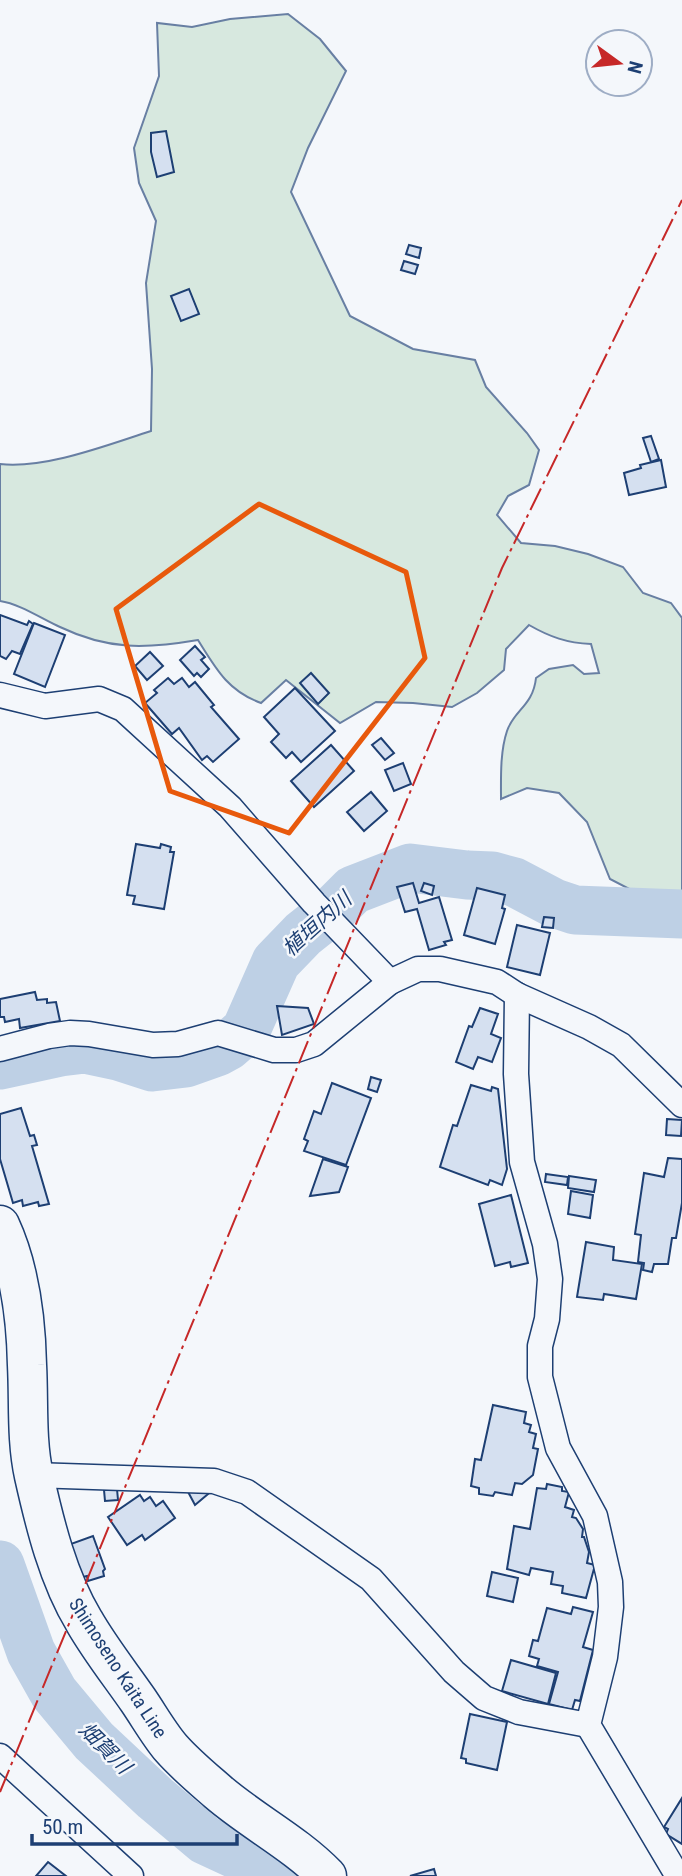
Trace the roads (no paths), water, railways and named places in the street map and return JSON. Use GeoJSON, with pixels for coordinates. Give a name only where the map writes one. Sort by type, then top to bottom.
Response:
{"type":"FeatureCollection","features":[{"type":"Feature","properties":{"kind":"main road","name":"Shimoseno Kaita Line"},"geometry":{"type":"LineString","coordinates":[[0,1225],[12,1255],[23,1311],[33,1475],[59,1569],[69,1592],[91,1632],[170,1748],[252,1820],[286,1842],[327,1876]]}},
{"type":"Feature","properties":{"kind":"street"},"geometry":{"type":"LineString","coordinates":[[0,695],[46,705],[99,699],[123,709],[230,807],[314,903],[390,982]]}},
{"type":"Feature","properties":{"kind":"street"},"geometry":{"type":"LineString","coordinates":[[0,1049],[70,1033],[153,1045],[178,1044],[218,1033],[274,1050],[296,1050],[314,1044],[390,982],[418,969],[440,969],[497,982],[517,995],[589,1027],[621,1045],[682,1105]]}},
{"type":"Feature","properties":{"kind":"street"},"geometry":{"type":"LineString","coordinates":[[517,995],[516,1074],[522,1162],[545,1244],[550,1279],[547,1319],[540,1346],[540,1377],[558,1448],[595,1516],[610,1582],[611,1606],[605,1657],[589,1725],[676,1876]]}},
{"type":"Feature","properties":{"kind":"street"},"geometry":{"type":"LineString","coordinates":[[33,1475],[165,1477],[214,1481],[247,1492],[371,1578],[454,1672],[484,1698],[519,1713],[589,1725]]}},
{"type":"Feature","properties":{"kind":"street"},"geometry":{"type":"LineString","coordinates":[[0,1756],[131,1876]]}},
{"type":"Feature","properties":{"kind":"waterway","name":"植垣内川"},"geometry":{"type":"LineString","coordinates":[[0,1065],[85,1049],[152,1067],[186,1063],[217,1052],[246,1030],[276,962],[303,934],[353,890],[410,868],[492,876],[514,882],[554,903],[575,910],[682,914]]}},
{"type":"Feature","properties":{"kind":"waterway","name":"畑賀川"},"geometry":{"type":"LineString","coordinates":[[0,1565],[31,1652],[54,1693],[94,1741],[205,1840],[261,1866],[275,1876]]}}]}
